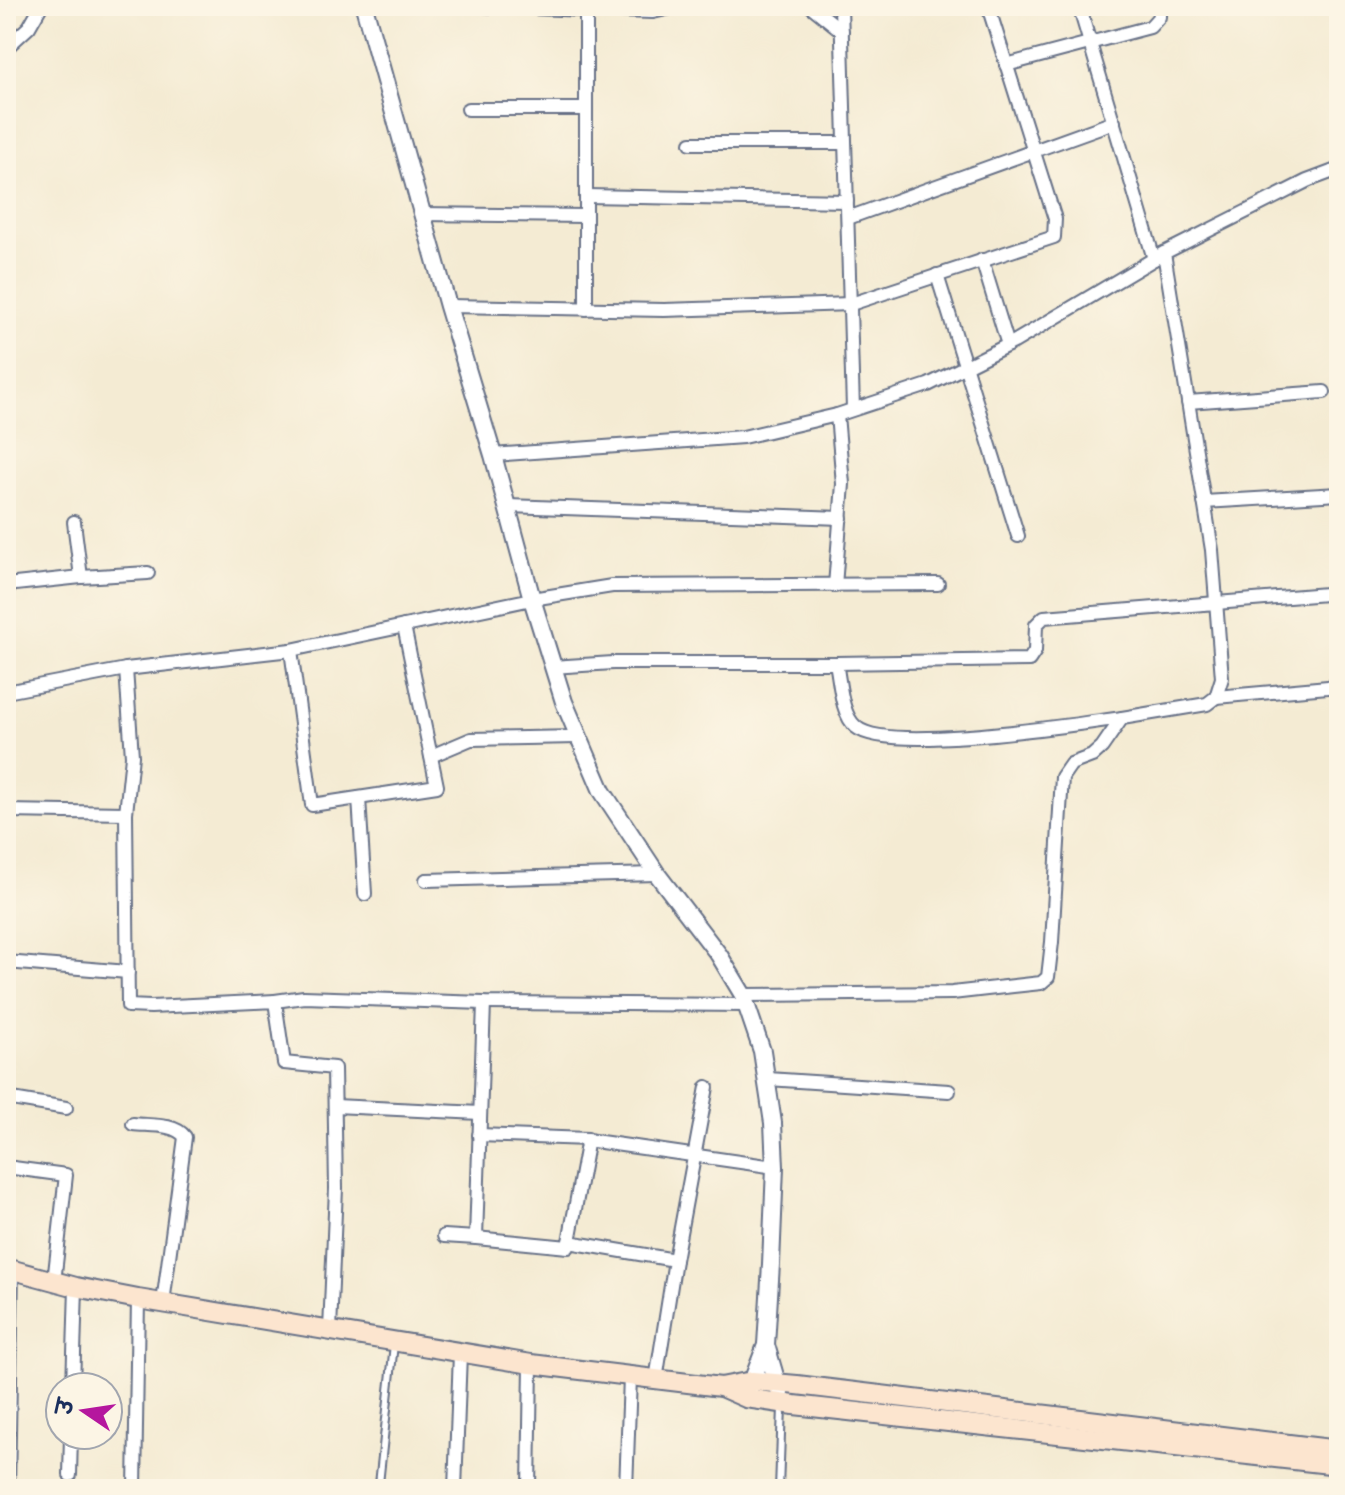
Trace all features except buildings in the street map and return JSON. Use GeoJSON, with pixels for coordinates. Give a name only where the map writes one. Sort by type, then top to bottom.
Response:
{"type":"FeatureCollection","features":[{"type":"Feature","properties":{"kind":"main road"},"geometry":{"type":"LineString","coordinates":[[9,1269],[54,1282],[138,1299],[531,1364],[749,1390],[782,1403],[1339,1465]]}},
{"type":"Feature","properties":{"kind":"main road"},"geometry":{"type":"LineString","coordinates":[[749,1390],[777,1384],[1339,1450]]}},
{"type":"Feature","properties":{"kind":"street"},"geometry":{"type":"LineString","coordinates":[[6,48],[29,27],[41,6]]}},
{"type":"Feature","properties":{"kind":"street"},"geometry":{"type":"LineString","coordinates":[[364,6],[532,599],[552,667],[578,737],[602,791],[657,874],[719,955],[745,1000],[768,1079],[775,1167],[766,1345],[749,1390]]}},
{"type":"Feature","properties":{"kind":"street"},"geometry":{"type":"LineString","coordinates":[[483,6],[653,12],[679,6]]}},
{"type":"Feature","properties":{"kind":"street"},"geometry":{"type":"LineString","coordinates":[[811,6],[842,31]]}},
{"type":"Feature","properties":{"kind":"street"},"geometry":{"type":"LineString","coordinates":[[841,6],[853,409]]}},
{"type":"Feature","properties":{"kind":"street"},"geometry":{"type":"LineString","coordinates":[[448,306],[664,310],[851,304],[1054,237],[1055,219],[988,6]]}},
{"type":"Feature","properties":{"kind":"street"},"geometry":{"type":"LineString","coordinates":[[1079,6],[1159,256],[1188,402],[1217,603],[1222,678],[1216,697]]}},
{"type":"Feature","properties":{"kind":"street"},"geometry":{"type":"LineString","coordinates":[[1006,65],[1150,27],[1159,17],[1159,6]]}},
{"type":"Feature","properties":{"kind":"street"},"geometry":{"type":"LineString","coordinates":[[586,8],[586,309]]}},
{"type":"Feature","properties":{"kind":"street"},"geometry":{"type":"LineString","coordinates":[[468,109],[586,109]]}},
{"type":"Feature","properties":{"kind":"street"},"geometry":{"type":"LineString","coordinates":[[848,218],[1114,122]]}},
{"type":"Feature","properties":{"kind":"street"},"geometry":{"type":"LineString","coordinates":[[691,143],[845,143]]}},
{"type":"Feature","properties":{"kind":"street"},"geometry":{"type":"LineString","coordinates":[[493,455],[743,437],[837,415],[928,385],[1008,345],[1159,256],[1307,181],[1339,169]]}},
{"type":"Feature","properties":{"kind":"street"},"geometry":{"type":"LineString","coordinates":[[586,196],[847,201]]}},
{"type":"Feature","properties":{"kind":"street"},"geometry":{"type":"LineString","coordinates":[[421,214],[586,216]]}},
{"type":"Feature","properties":{"kind":"street"},"geometry":{"type":"LineString","coordinates":[[982,260],[1008,345]]}},
{"type":"Feature","properties":{"kind":"street"},"geometry":{"type":"LineString","coordinates":[[937,275],[1018,536]]}},
{"type":"Feature","properties":{"kind":"street"},"geometry":{"type":"LineString","coordinates":[[1188,402],[1324,392]]}},
{"type":"Feature","properties":{"kind":"street"},"geometry":{"type":"LineString","coordinates":[[835,586],[843,484],[837,415]]}},
{"type":"Feature","properties":{"kind":"street"},"geometry":{"type":"LineString","coordinates":[[1204,502],[1339,494]]}},
{"type":"Feature","properties":{"kind":"street"},"geometry":{"type":"LineString","coordinates":[[508,506],[841,518]]}},
{"type":"Feature","properties":{"kind":"street"},"geometry":{"type":"LineString","coordinates":[[74,522],[81,577]]}},
{"type":"Feature","properties":{"kind":"street"},"geometry":{"type":"LineString","coordinates":[[6,585],[148,573]]}},
{"type":"Feature","properties":{"kind":"street"},"geometry":{"type":"LineString","coordinates":[[6,692],[126,669],[291,650],[532,599],[612,586],[938,584]]}},
{"type":"Feature","properties":{"kind":"street"},"geometry":{"type":"LineString","coordinates":[[552,667],[613,663],[1029,660],[1035,651],[1036,625],[1044,617],[1339,593]]}},
{"type":"Feature","properties":{"kind":"street"},"geometry":{"type":"LineString","coordinates":[[291,650],[312,805],[437,786],[404,626]]}},
{"type":"Feature","properties":{"kind":"street"},"geometry":{"type":"LineString","coordinates":[[836,663],[846,710],[854,726],[865,732],[899,737],[948,739],[1122,718],[1207,704],[1216,697],[1339,686]]}},
{"type":"Feature","properties":{"kind":"street"},"geometry":{"type":"LineString","coordinates":[[126,669],[132,756],[126,813],[127,1003],[130,1006],[275,1001],[304,997],[484,1003],[745,1000],[952,993],[1041,983],[1048,977],[1052,942],[1062,777],[1071,764],[1092,756],[1102,747],[1122,718]]}},
{"type":"Feature","properties":{"kind":"street"},"geometry":{"type":"LineString","coordinates":[[431,756],[471,739],[578,737]]}},
{"type":"Feature","properties":{"kind":"street"},"geometry":{"type":"LineString","coordinates":[[359,798],[365,894]]}},
{"type":"Feature","properties":{"kind":"street"},"geometry":{"type":"LineString","coordinates":[[6,811],[126,813]]}},
{"type":"Feature","properties":{"kind":"street"},"geometry":{"type":"LineString","coordinates":[[426,880],[657,874]]}},
{"type":"Feature","properties":{"kind":"street"},"geometry":{"type":"LineString","coordinates":[[6,962],[128,972]]}},
{"type":"Feature","properties":{"kind":"street"},"geometry":{"type":"LineString","coordinates":[[275,1001],[284,1063],[334,1068],[336,1188],[330,1330]]}},
{"type":"Feature","properties":{"kind":"street"},"geometry":{"type":"LineString","coordinates":[[476,1238],[484,1003]]}},
{"type":"Feature","properties":{"kind":"street"},"geometry":{"type":"LineString","coordinates":[[768,1079],[949,1091]]}},
{"type":"Feature","properties":{"kind":"street"},"geometry":{"type":"LineString","coordinates":[[656,1380],[707,1087]]}},
{"type":"Feature","properties":{"kind":"street"},"geometry":{"type":"LineString","coordinates":[[6,1098],[66,1108]]}},
{"type":"Feature","properties":{"kind":"street"},"geometry":{"type":"LineString","coordinates":[[335,1106],[480,1113]]}},
{"type":"Feature","properties":{"kind":"street"},"geometry":{"type":"LineString","coordinates":[[133,1124],[174,1128],[185,1137],[163,1303]]}},
{"type":"Feature","properties":{"kind":"street"},"geometry":{"type":"LineString","coordinates":[[479,1135],[587,1140],[775,1167]]}},
{"type":"Feature","properties":{"kind":"street"},"geometry":{"type":"LineString","coordinates":[[444,1236],[568,1247],[587,1140]]}},
{"type":"Feature","properties":{"kind":"street"},"geometry":{"type":"LineString","coordinates":[[6,1167],[66,1175],[54,1282]]}},
{"type":"Feature","properties":{"kind":"street"},"geometry":{"type":"LineString","coordinates":[[569,1242],[675,1260]]}},
{"type":"Feature","properties":{"kind":"street"},"geometry":{"type":"LineString","coordinates":[[8,1489],[9,1269]]}},
{"type":"Feature","properties":{"kind":"street"},"geometry":{"type":"LineString","coordinates":[[73,1371],[76,1287]]}},
{"type":"Feature","properties":{"kind":"street"},"geometry":{"type":"LineString","coordinates":[[135,1489],[138,1299]]}},
{"type":"Feature","properties":{"kind":"street"},"geometry":{"type":"LineString","coordinates":[[766,1345],[782,1403]]}},
{"type":"Feature","properties":{"kind":"street"},"geometry":{"type":"LineString","coordinates":[[455,1489],[460,1353]]}},
{"type":"Feature","properties":{"kind":"street"},"geometry":{"type":"LineString","coordinates":[[529,1489],[531,1364]]}},
{"type":"Feature","properties":{"kind":"street"},"geometry":{"type":"LineString","coordinates":[[626,1489],[630,1377]]}},
{"type":"Feature","properties":{"kind":"street"},"geometry":{"type":"LineString","coordinates":[[70,1475],[71,1451]]}},
{"type":"Feature","properties":{"kind":"lane"},"geometry":{"type":"LineString","coordinates":[[379,1484],[394,1343]]}},
{"type":"Feature","properties":{"kind":"lane"},"geometry":{"type":"LineString","coordinates":[[779,1489],[782,1403]]}}]}
